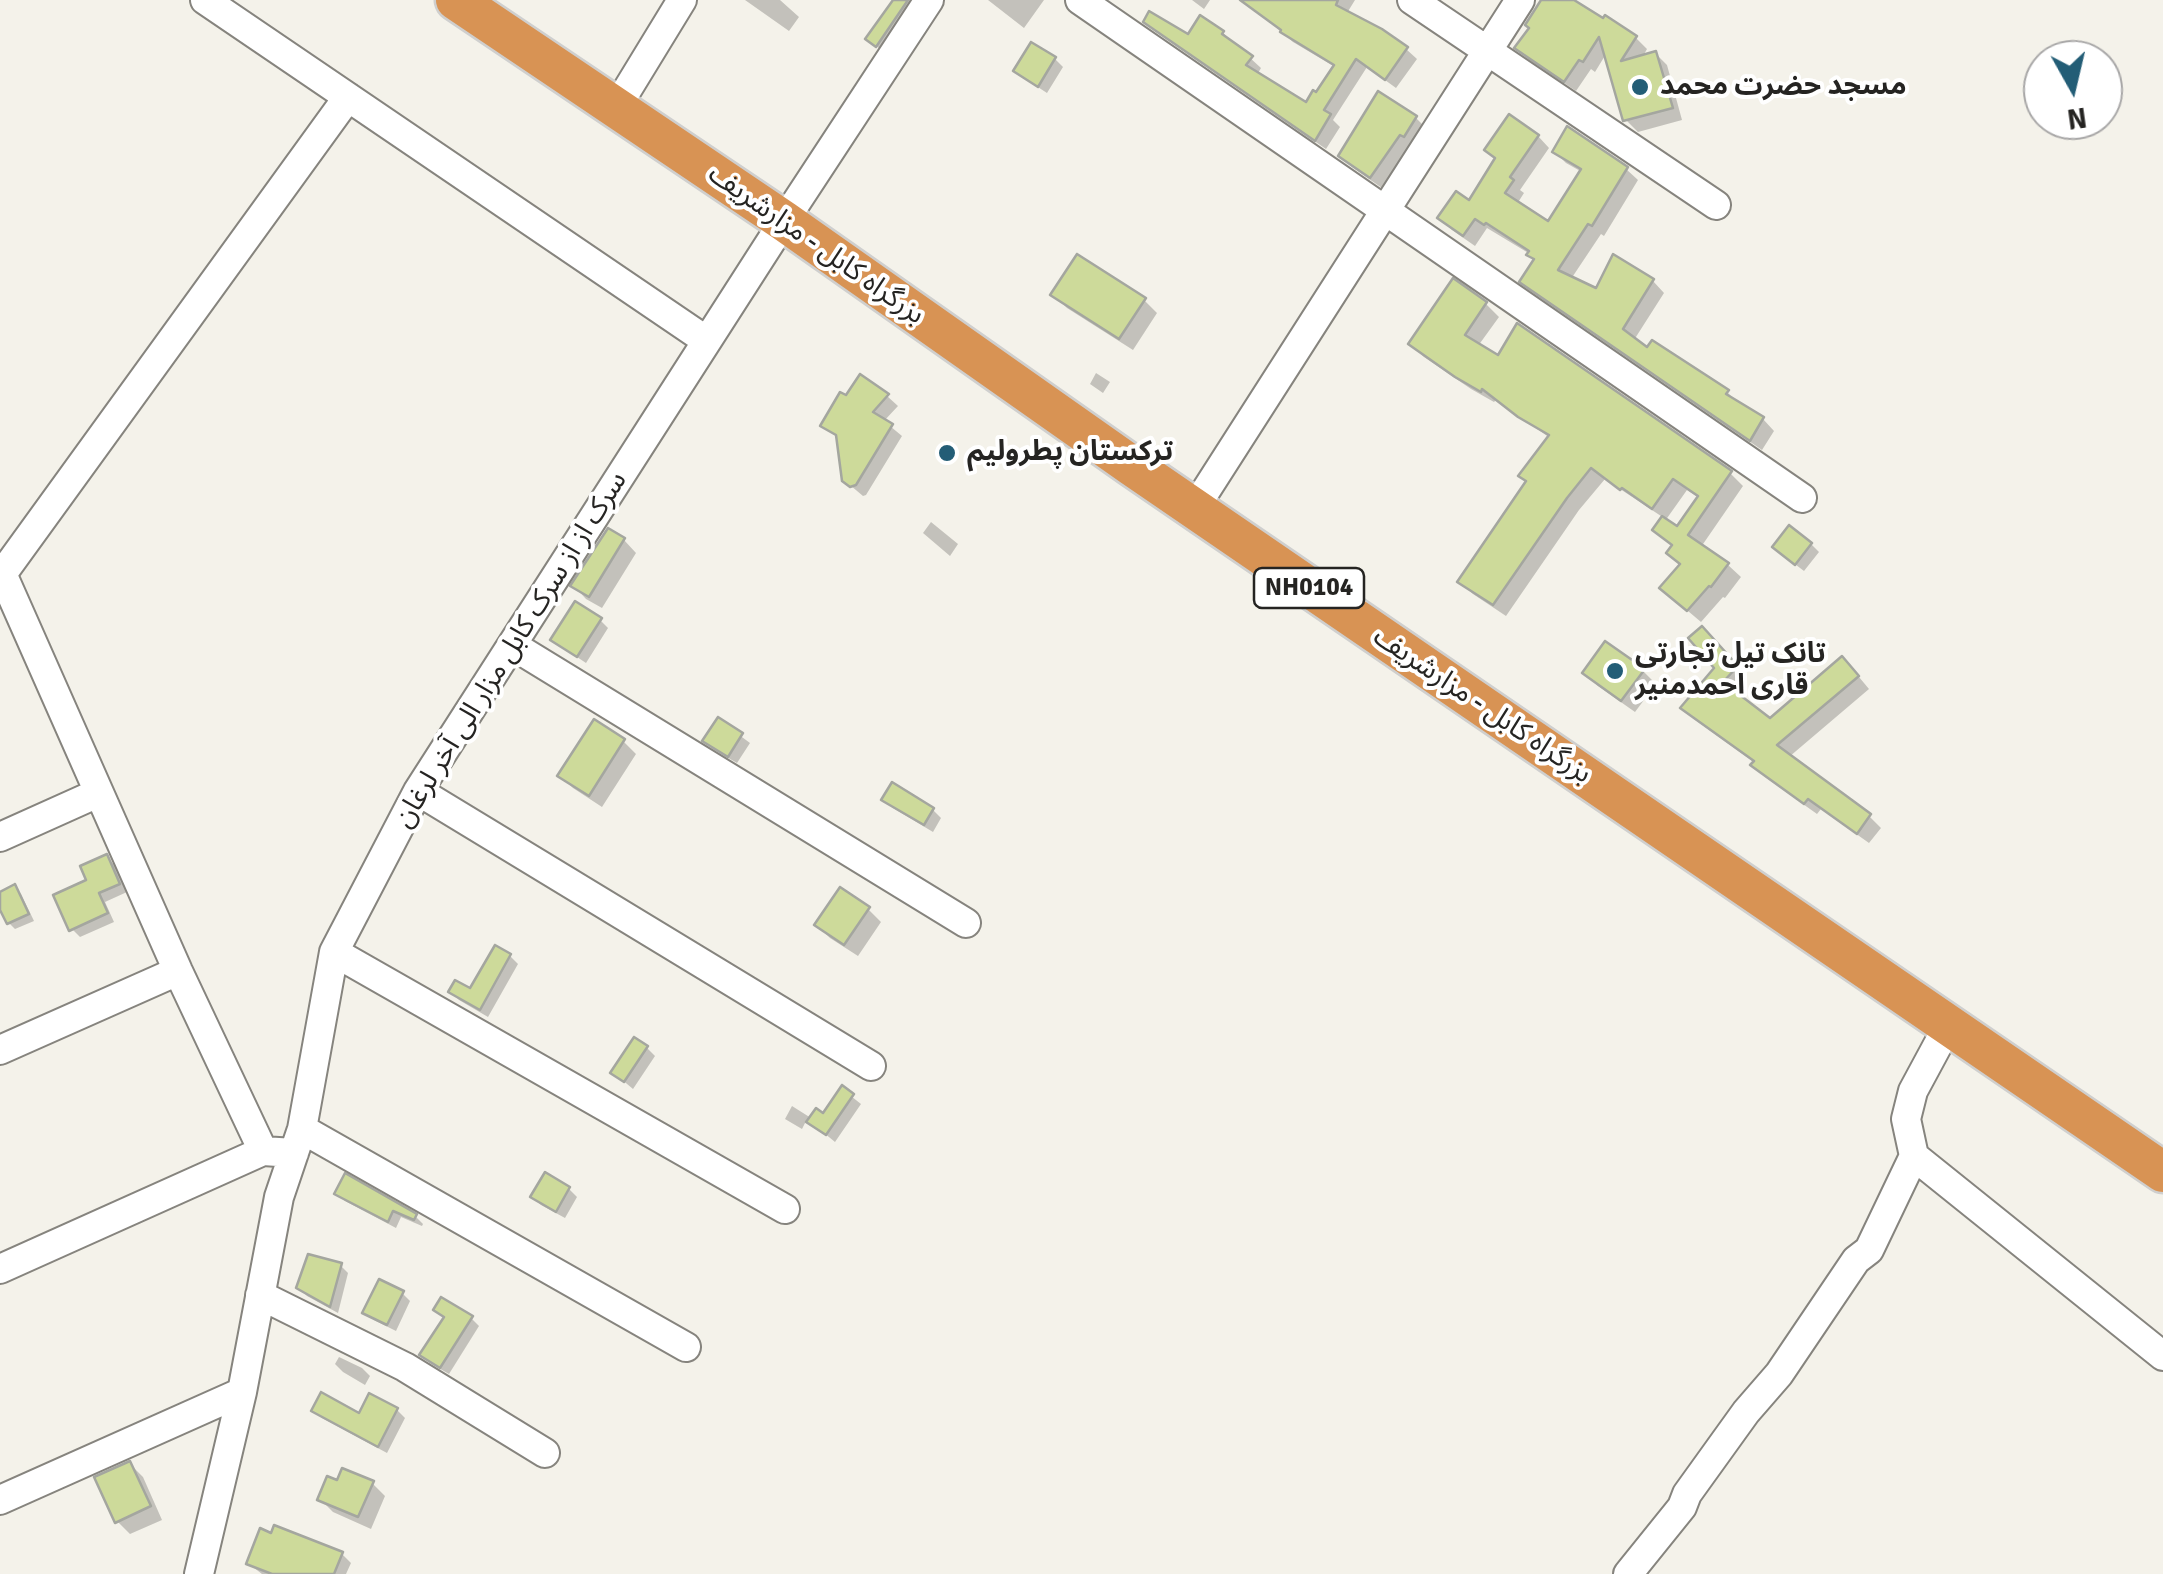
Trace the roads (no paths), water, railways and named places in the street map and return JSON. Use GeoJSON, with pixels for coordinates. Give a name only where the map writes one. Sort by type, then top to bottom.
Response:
{"type":"FeatureCollection","features":[{"type":"Feature","properties":{"kind":"highway","name":"بزرگراه کابل - مزارشریف"},"geometry":{"type":"LineString","coordinates":[[456,0],[784,221],[1194,509],[2163,1172]]}},
{"type":"Feature","properties":{"kind":"street"},"geometry":{"type":"LineString","coordinates":[[205,0],[706,341]]}},
{"type":"Feature","properties":{"kind":"street"},"geometry":{"type":"LineString","coordinates":[[616,108],[682,0]]}},
{"type":"Feature","properties":{"kind":"street","name":"سرک از از سرک کابل مزار الی آخر لرغان"},"geometry":{"type":"LineString","coordinates":[[199,1574],[242,1392],[279,1196],[298,1141],[334,952],[418,790],[929,0]]}},
{"type":"Feature","properties":{"kind":"street"},"geometry":{"type":"LineString","coordinates":[[1080,0],[1802,498]]}},
{"type":"Feature","properties":{"kind":"street"},"geometry":{"type":"LineString","coordinates":[[1412,0],[1716,205]]}},
{"type":"Feature","properties":{"kind":"street"},"geometry":{"type":"LineString","coordinates":[[1194,509],[1520,0]]}},
{"type":"Feature","properties":{"kind":"street"},"geometry":{"type":"LineString","coordinates":[[264,1150],[178,970],[1,574],[348,97]]}},
{"type":"Feature","properties":{"kind":"street"},"geometry":{"type":"LineString","coordinates":[[512,644],[966,923]]}},
{"type":"Feature","properties":{"kind":"street"},"geometry":{"type":"LineString","coordinates":[[418,790],[870,1066]]}},
{"type":"Feature","properties":{"kind":"street"},"geometry":{"type":"LineString","coordinates":[[0,836],[98,793]]}},
{"type":"Feature","properties":{"kind":"street"},"geometry":{"type":"LineString","coordinates":[[334,952],[785,1209]]}},
{"type":"Feature","properties":{"kind":"street"},"geometry":{"type":"LineString","coordinates":[[0,1050],[178,970]]}},
{"type":"Feature","properties":{"kind":"street"},"geometry":{"type":"LineString","coordinates":[[1628,1574],[1682,1507],[1686,1494],[1778,1374],[1856,1260],[1869,1250],[1914,1156],[1906,1119],[1913,1091],[1948,1026]]}},
{"type":"Feature","properties":{"kind":"street"},"geometry":{"type":"LineString","coordinates":[[0,1269],[264,1150],[298,1141],[686,1348]]}},
{"type":"Feature","properties":{"kind":"street"},"geometry":{"type":"LineString","coordinates":[[1914,1156],[2163,1356]]}},
{"type":"Feature","properties":{"kind":"street"},"geometry":{"type":"LineString","coordinates":[[260,1295],[405,1367],[545,1453]]}},
{"type":"Feature","properties":{"kind":"street"},"geometry":{"type":"LineString","coordinates":[[0,1500],[242,1392]]}},
{"type":"Feature","properties":{"kind":"place","name":"مسجد حضرت محمد"},"geometry":{"type":"Point","coordinates":[1640,87]}},
{"type":"Feature","properties":{"kind":"place","name":"ترکستان پطرولیم"},"geometry":{"type":"Point","coordinates":[947,453]}},
{"type":"Feature","properties":{"kind":"place","name":"تانک تیل تجارتی قاری احمدمنیر"},"geometry":{"type":"Point","coordinates":[1615,671]}}]}
